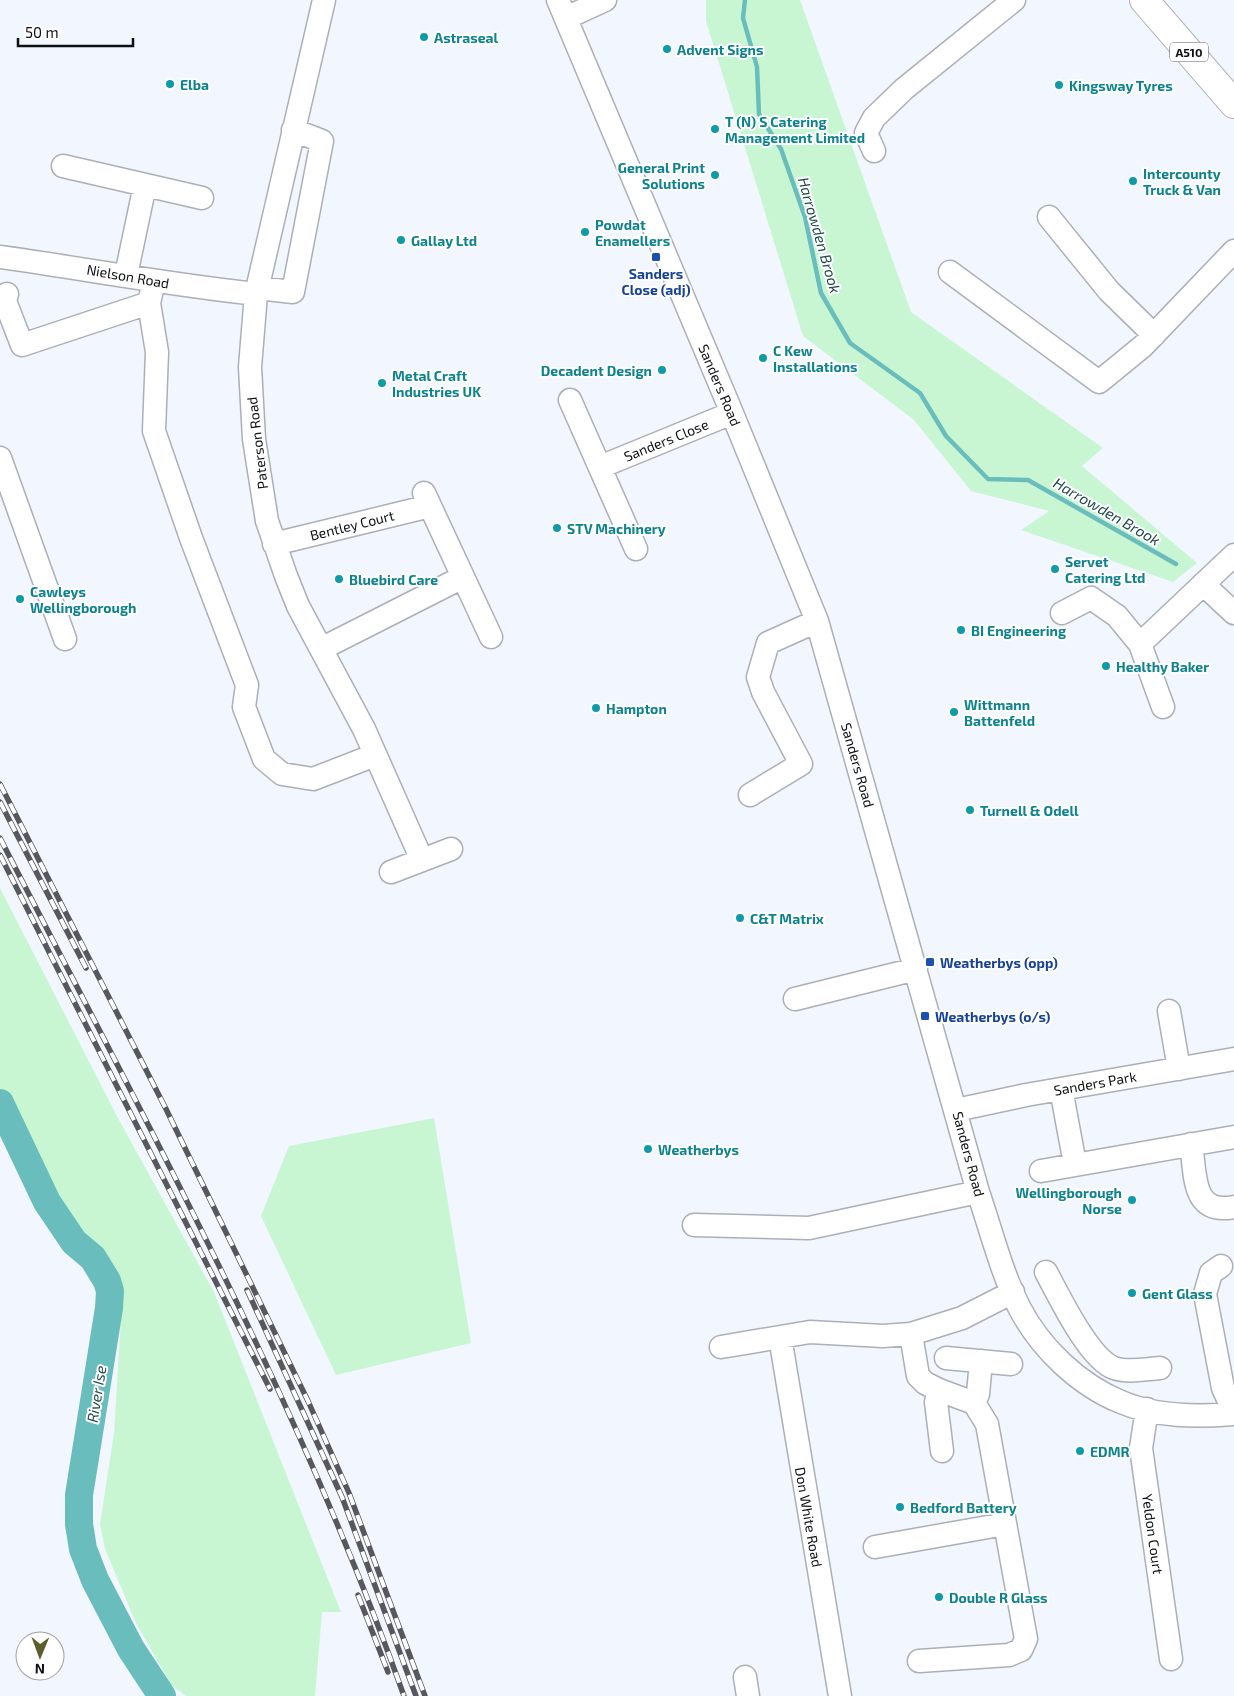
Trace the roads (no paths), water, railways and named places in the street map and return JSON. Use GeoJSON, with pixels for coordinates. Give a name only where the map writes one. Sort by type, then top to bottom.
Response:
{"type":"FeatureCollection","features":[{"type":"Feature","properties":{"kind":"main road","name":"A510"},"geometry":{"type":"LineString","coordinates":[[1144,0],[1234,104]]}},
{"type":"Feature","properties":{"kind":"street","name":"Paterson Road"},"geometry":{"type":"LineString","coordinates":[[324,0],[257,291],[250,358],[251,408],[260,481],[267,521],[274,544],[298,606],[375,755],[422,860]]}},
{"type":"Feature","properties":{"kind":"street"},"geometry":{"type":"LineString","coordinates":[[562,9],[605,0]]}},
{"type":"Feature","properties":{"kind":"street"},"geometry":{"type":"LineString","coordinates":[[874,150],[866,133],[874,118],[904,90],[1014,0]]}},
{"type":"Feature","properties":{"kind":"street","name":"Sanders Road"},"geometry":{"type":"LineString","coordinates":[[562,9],[732,413],[817,621],[978,1192],[1020,1308],[1042,1343],[1077,1375],[1098,1390],[1122,1403],[1148,1409],[1205,1416],[1234,1413]]}},
{"type":"Feature","properties":{"kind":"street","name":"Nielson Road"},"geometry":{"type":"LineString","coordinates":[[0,257],[126,275],[151,292],[293,292],[322,141],[293,130]]}},
{"type":"Feature","properties":{"kind":"street"},"geometry":{"type":"LineString","coordinates":[[63,166],[202,198]]}},
{"type":"Feature","properties":{"kind":"street"},"geometry":{"type":"LineString","coordinates":[[126,275],[145,185]]}},
{"type":"Feature","properties":{"kind":"street"},"geometry":{"type":"LineString","coordinates":[[1049,217],[1109,291],[1154,335]]}},
{"type":"Feature","properties":{"kind":"street"},"geometry":{"type":"LineString","coordinates":[[950,272],[1099,382],[1154,335],[1234,251]]}},
{"type":"Feature","properties":{"kind":"street"},"geometry":{"type":"LineString","coordinates":[[7,294],[5,301],[22,344],[151,292],[157,352],[154,431],[191,538],[247,685],[244,708],[264,759],[282,774],[313,779],[375,755]]}},
{"type":"Feature","properties":{"kind":"street"},"geometry":{"type":"LineString","coordinates":[[570,400],[636,549]]}},
{"type":"Feature","properties":{"kind":"street","name":"Sanders Close"},"geometry":{"type":"LineString","coordinates":[[600,467],[732,413]]}},
{"type":"Feature","properties":{"kind":"street"},"geometry":{"type":"LineString","coordinates":[[0,458],[65,639]]}},
{"type":"Feature","properties":{"kind":"street","name":"Bentley Court"},"geometry":{"type":"LineString","coordinates":[[274,544],[427,499],[492,637]]}},
{"type":"Feature","properties":{"kind":"street"},"geometry":{"type":"LineString","coordinates":[[1140,644],[1234,555]]}},
{"type":"Feature","properties":{"kind":"street"},"geometry":{"type":"LineString","coordinates":[[321,649],[463,577]]}},
{"type":"Feature","properties":{"kind":"street"},"geometry":{"type":"LineString","coordinates":[[1204,584],[1234,613]]}},
{"type":"Feature","properties":{"kind":"street"},"geometry":{"type":"LineString","coordinates":[[1062,613],[1091,598],[1117,616],[1140,644],[1163,707]]}},
{"type":"Feature","properties":{"kind":"street"},"geometry":{"type":"LineString","coordinates":[[750,795],[802,764],[763,692],[758,677],[768,643],[817,621]]}},
{"type":"Feature","properties":{"kind":"street"},"geometry":{"type":"LineString","coordinates":[[392,872],[452,849]]}},
{"type":"Feature","properties":{"kind":"street"},"geometry":{"type":"LineString","coordinates":[[794,999],[916,969]]}},
{"type":"Feature","properties":{"kind":"street"},"geometry":{"type":"LineString","coordinates":[[1168,1011],[1179,1069]]}},
{"type":"Feature","properties":{"kind":"street","name":"Sanders Park"},"geometry":{"type":"LineString","coordinates":[[956,1110],[1061,1089],[1234,1060]]}},
{"type":"Feature","properties":{"kind":"street"},"geometry":{"type":"LineString","coordinates":[[1061,1089],[1075,1164]]}},
{"type":"Feature","properties":{"kind":"street"},"geometry":{"type":"LineString","coordinates":[[1042,1171],[1234,1137]]}},
{"type":"Feature","properties":{"kind":"street"},"geometry":{"type":"LineString","coordinates":[[1191,1144],[1200,1197],[1207,1205],[1222,1209],[1234,1207]]}},
{"type":"Feature","properties":{"kind":"street"},"geometry":{"type":"LineString","coordinates":[[694,1225],[809,1228],[978,1192]]}},
{"type":"Feature","properties":{"kind":"street"},"geometry":{"type":"LineString","coordinates":[[1221,1266],[1211,1273],[1205,1294],[1228,1378],[1223,1388],[1234,1413]]}},
{"type":"Feature","properties":{"kind":"street"},"geometry":{"type":"LineString","coordinates":[[1046,1272],[1074,1325],[1102,1361],[1114,1368],[1129,1371],[1160,1368]]}},
{"type":"Feature","properties":{"kind":"street"},"geometry":{"type":"LineString","coordinates":[[721,1347],[810,1332],[865,1335],[911,1334],[962,1318],[1013,1292]]}},
{"type":"Feature","properties":{"kind":"street"},"geometry":{"type":"LineString","coordinates":[[1042,1343],[1074,1325]]}},
{"type":"Feature","properties":{"kind":"street"},"geometry":{"type":"LineString","coordinates":[[911,1334],[918,1376],[925,1383],[939,1390],[974,1403],[987,1424],[1025,1626],[1026,1640],[1021,1650],[1009,1655],[919,1661]]}},
{"type":"Feature","properties":{"kind":"street","name":"Don White Road"},"geometry":{"type":"LineString","coordinates":[[780,1337],[840,1696]]}},
{"type":"Feature","properties":{"kind":"street"},"geometry":{"type":"LineString","coordinates":[[946,1358],[1011,1364]]}},
{"type":"Feature","properties":{"kind":"street"},"geometry":{"type":"LineString","coordinates":[[974,1403],[978,1394],[981,1361]]}},
{"type":"Feature","properties":{"kind":"street"},"geometry":{"type":"LineString","coordinates":[[939,1390],[936,1402],[942,1451]]}},
{"type":"Feature","properties":{"kind":"street","name":"Yeldon Court"},"geometry":{"type":"LineString","coordinates":[[1148,1409],[1141,1448],[1171,1659]]}},
{"type":"Feature","properties":{"kind":"street"},"geometry":{"type":"LineString","coordinates":[[875,1547],[1005,1524]]}},
{"type":"Feature","properties":{"kind":"waterway","name":"Harrowden Brook"},"geometry":{"type":"LineString","coordinates":[[745,0],[743,18],[757,67],[759,114],[781,149],[805,217],[821,293],[850,343],[920,393],[946,436],[988,479],[1028,480],[1176,564]]}},
{"type":"Feature","properties":{"kind":"waterway","name":"River Ise"},"geometry":{"type":"LineString","coordinates":[[0,1103],[47,1202],[74,1242],[93,1258],[107,1281],[110,1291],[109,1308],[79,1495],[79,1524],[83,1549],[95,1580],[131,1649],[162,1696]]}},
{"type":"Feature","properties":{"kind":"railway"},"geometry":{"type":"LineString","coordinates":[[0,784],[166,1109],[308,1401],[349,1493],[425,1696]]}},
{"type":"Feature","properties":{"kind":"railway"},"geometry":{"type":"LineString","coordinates":[[0,802],[86,968]]}},
{"type":"Feature","properties":{"kind":"railway"},"geometry":{"type":"LineString","coordinates":[[0,838],[163,1154],[268,1367],[362,1585],[404,1696]]}},
{"type":"Feature","properties":{"kind":"railway"},"geometry":{"type":"LineString","coordinates":[[0,855],[270,1389]]}},
{"type":"Feature","properties":{"kind":"railway"},"geometry":{"type":"LineString","coordinates":[[247,1290],[342,1497],[416,1696]]}},
{"type":"Feature","properties":{"kind":"railway"},"geometry":{"type":"LineString","coordinates":[[358,1595],[388,1672]]}},
{"type":"Feature","properties":{"kind":"place","name":"Astraseal"},"geometry":{"type":"Point","coordinates":[424,37]}},
{"type":"Feature","properties":{"kind":"place","name":"Advent Signs"},"geometry":{"type":"Point","coordinates":[667,49]}},
{"type":"Feature","properties":{"kind":"place","name":"Elba"},"geometry":{"type":"Point","coordinates":[170,84]}},
{"type":"Feature","properties":{"kind":"place","name":"Kingsway Tyres"},"geometry":{"type":"Point","coordinates":[1059,85]}},
{"type":"Feature","properties":{"kind":"place","name":"T (N) S Catering Management Limited"},"geometry":{"type":"Point","coordinates":[715,129]}},
{"type":"Feature","properties":{"kind":"place","name":"General Print Solutions"},"geometry":{"type":"Point","coordinates":[715,175]}},
{"type":"Feature","properties":{"kind":"place","name":"Intercounty Truck & Van"},"geometry":{"type":"Point","coordinates":[1133,181]}},
{"type":"Feature","properties":{"kind":"place","name":"Powdat Enamellers"},"geometry":{"type":"Point","coordinates":[585,232]}},
{"type":"Feature","properties":{"kind":"place","name":"Gallay Ltd"},"geometry":{"type":"Point","coordinates":[401,240]}},
{"type":"Feature","properties":{"kind":"place","name":"Sanders Close (adj)"},"geometry":{"type":"Point","coordinates":[656,257]}},
{"type":"Feature","properties":{"kind":"place","name":"C Kew Installations"},"geometry":{"type":"Point","coordinates":[763,358]}},
{"type":"Feature","properties":{"kind":"place","name":"Decadent Design"},"geometry":{"type":"Point","coordinates":[662,370]}},
{"type":"Feature","properties":{"kind":"place","name":"Metal Craft Industries UK"},"geometry":{"type":"Point","coordinates":[382,383]}},
{"type":"Feature","properties":{"kind":"place","name":"STV Machinery"},"geometry":{"type":"Point","coordinates":[557,528]}},
{"type":"Feature","properties":{"kind":"place","name":"Servet Catering Ltd"},"geometry":{"type":"Point","coordinates":[1055,569]}},
{"type":"Feature","properties":{"kind":"place","name":"Bluebird Care"},"geometry":{"type":"Point","coordinates":[339,579]}},
{"type":"Feature","properties":{"kind":"place","name":"Cawleys Wellingborough"},"geometry":{"type":"Point","coordinates":[20,599]}},
{"type":"Feature","properties":{"kind":"place","name":"BI Engineering"},"geometry":{"type":"Point","coordinates":[961,630]}},
{"type":"Feature","properties":{"kind":"place","name":"Healthy Baker"},"geometry":{"type":"Point","coordinates":[1106,666]}},
{"type":"Feature","properties":{"kind":"place","name":"Hampton"},"geometry":{"type":"Point","coordinates":[596,708]}},
{"type":"Feature","properties":{"kind":"place","name":"Wittmann Battenfeld"},"geometry":{"type":"Point","coordinates":[954,712]}},
{"type":"Feature","properties":{"kind":"place","name":"Turnell & Odell"},"geometry":{"type":"Point","coordinates":[970,810]}},
{"type":"Feature","properties":{"kind":"place","name":"C&T Matrix"},"geometry":{"type":"Point","coordinates":[740,918]}},
{"type":"Feature","properties":{"kind":"place","name":"Weatherbys (opp)"},"geometry":{"type":"Point","coordinates":[930,962]}},
{"type":"Feature","properties":{"kind":"place","name":"Weatherbys (o/s)"},"geometry":{"type":"Point","coordinates":[925,1016]}},
{"type":"Feature","properties":{"kind":"place","name":"Weatherbys"},"geometry":{"type":"Point","coordinates":[648,1149]}},
{"type":"Feature","properties":{"kind":"place","name":"Wellingborough Norse"},"geometry":{"type":"Point","coordinates":[1132,1200]}},
{"type":"Feature","properties":{"kind":"place","name":"Gent Glass"},"geometry":{"type":"Point","coordinates":[1132,1293]}},
{"type":"Feature","properties":{"kind":"place","name":"EDMR"},"geometry":{"type":"Point","coordinates":[1080,1451]}},
{"type":"Feature","properties":{"kind":"place","name":"Bedford Battery"},"geometry":{"type":"Point","coordinates":[900,1507]}},
{"type":"Feature","properties":{"kind":"place","name":"Double R Glass"},"geometry":{"type":"Point","coordinates":[939,1597]}}]}
